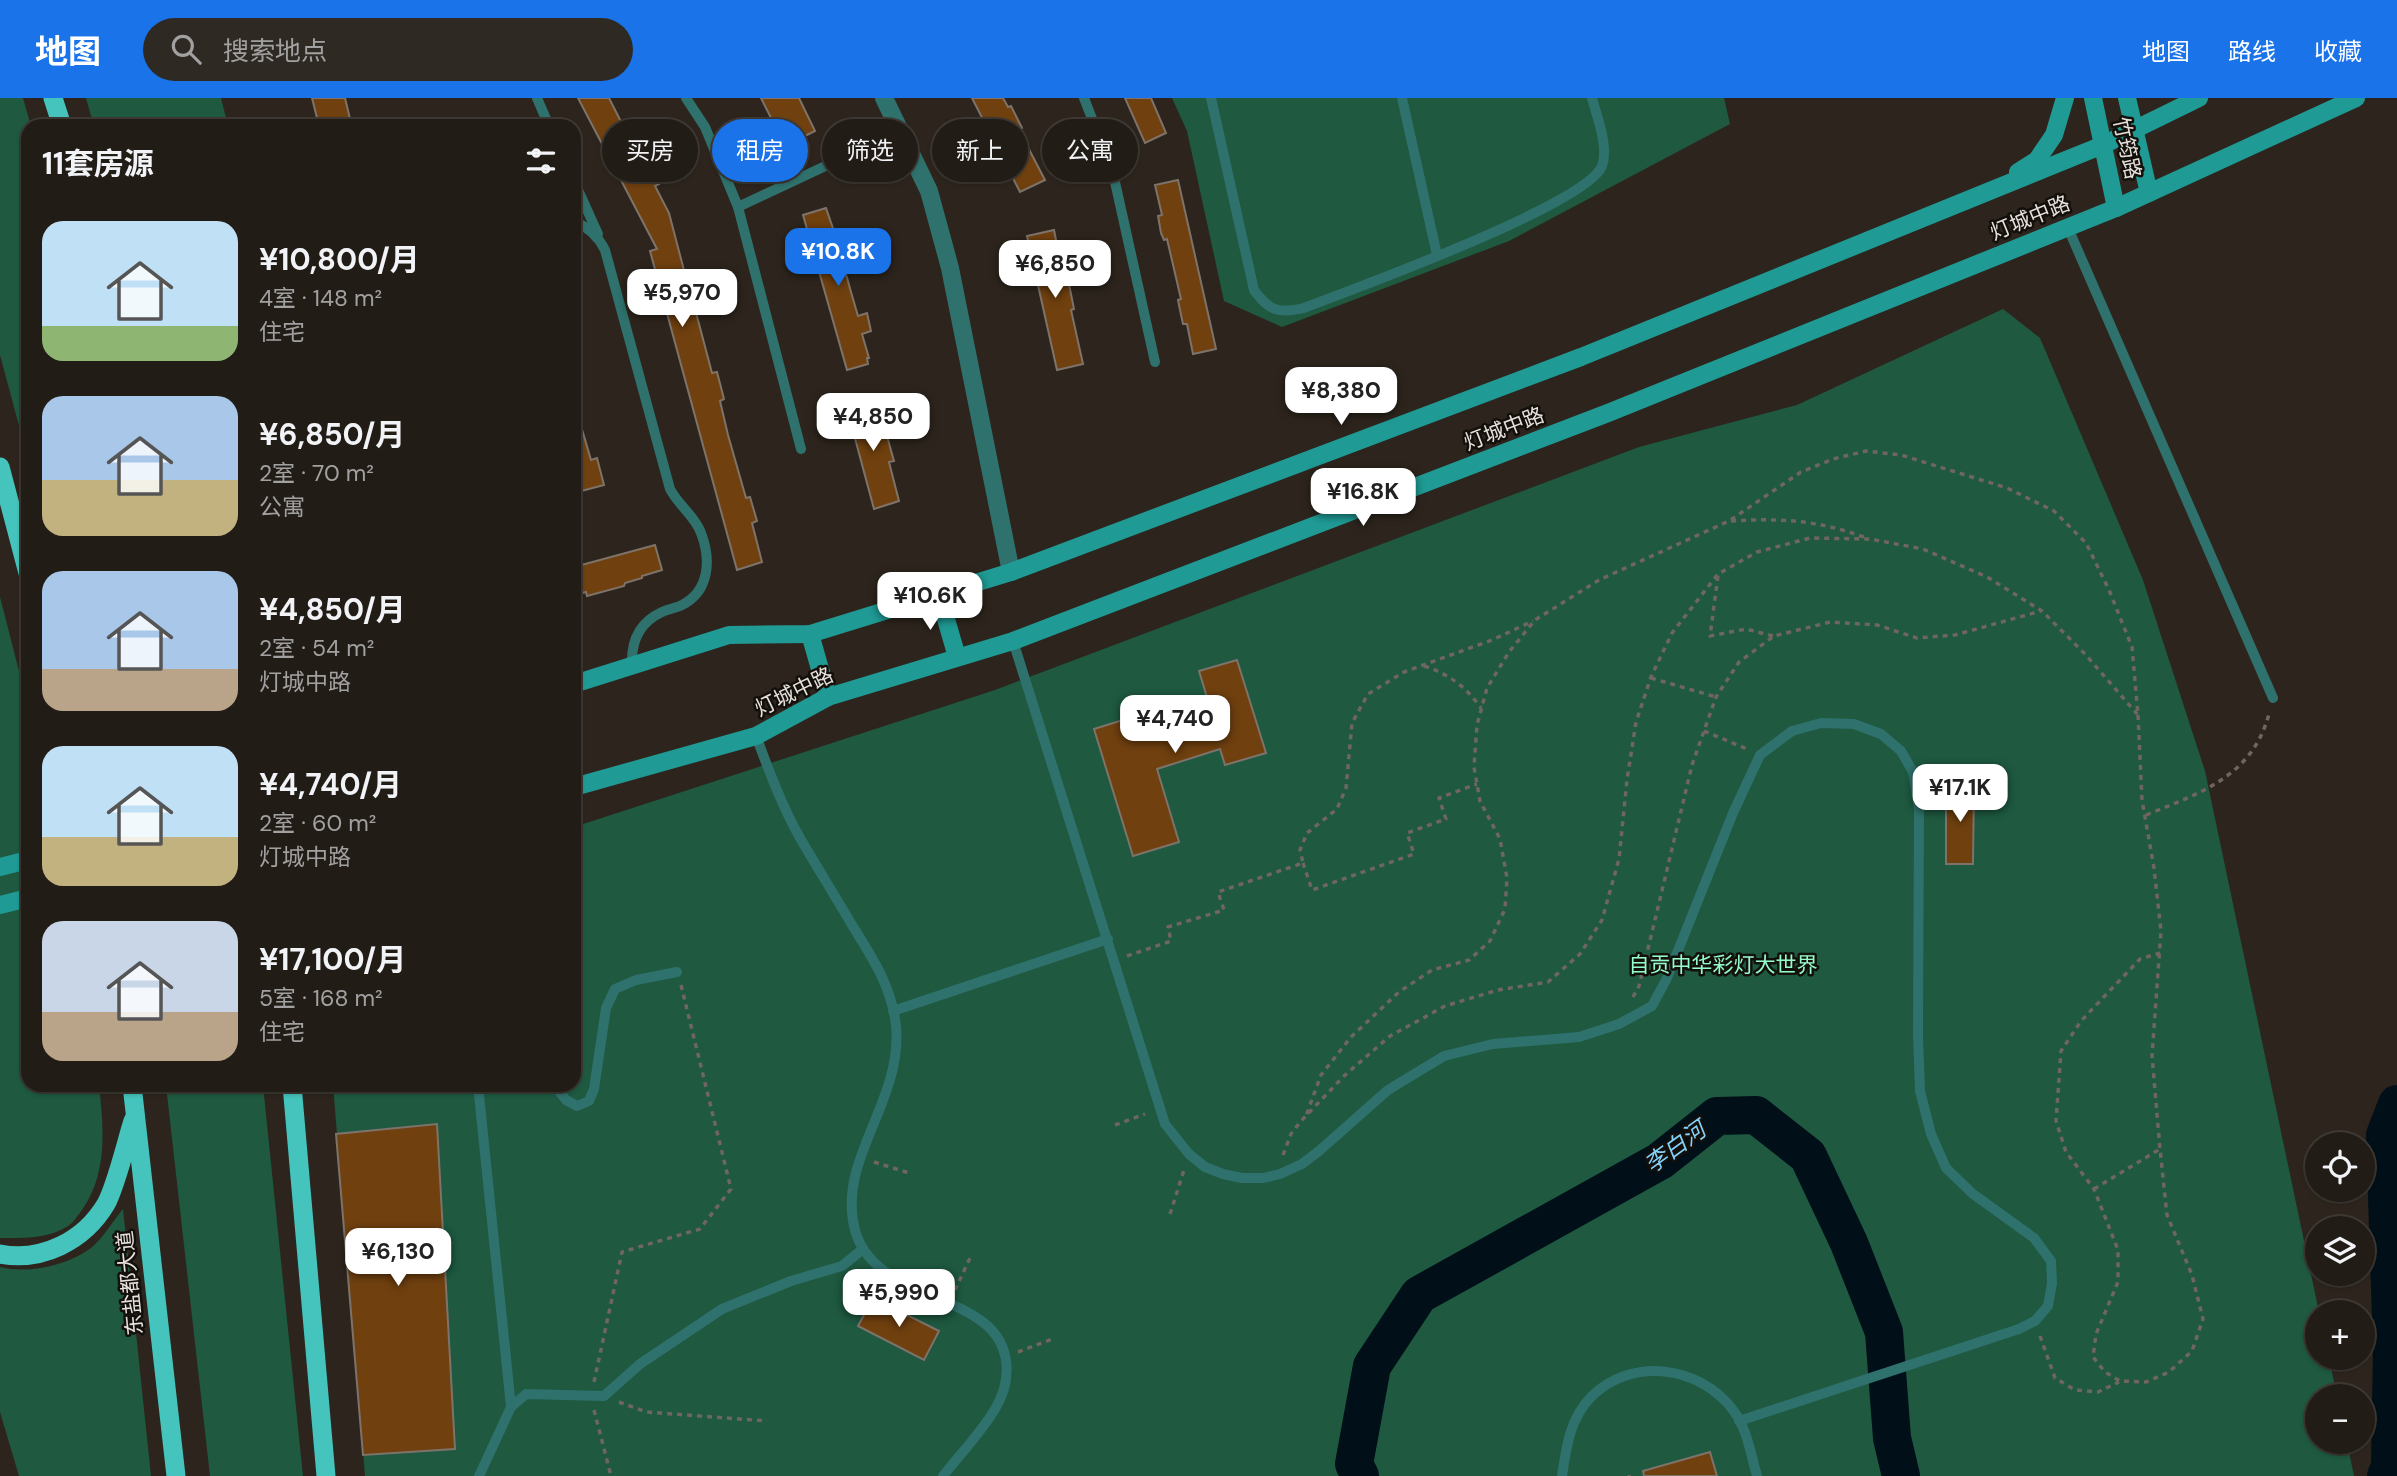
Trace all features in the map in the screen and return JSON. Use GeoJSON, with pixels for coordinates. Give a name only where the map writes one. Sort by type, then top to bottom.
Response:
{"type":"FeatureCollection","features":[{"type":"Feature","properties":{"kind":"highway"},"geometry":{"type":"LineString","coordinates":[[54,98],[60,119]]}},
{"type":"Feature","properties":{"kind":"highway"},"geometry":{"type":"LineString","coordinates":[[0,467],[21,546]]}},
{"type":"Feature","properties":{"kind":"highway"},"geometry":{"type":"LineString","coordinates":[[0,529],[21,558]]}},
{"type":"Feature","properties":{"kind":"highway","name":"东盐都大道"},"geometry":{"type":"LineString","coordinates":[[133,1092],[176,1476]]}},
{"type":"Feature","properties":{"kind":"highway"},"geometry":{"type":"LineString","coordinates":[[293,1092],[326,1476]]}},
{"type":"Feature","properties":{"kind":"highway"},"geometry":{"type":"LineString","coordinates":[[0,1254],[45,1254],[84,1232],[107,1203],[135,1113]]}},
{"type":"Feature","properties":{"kind":"main road"},"geometry":{"type":"LineString","coordinates":[[1989,190],[2037,160],[2054,135],[2065,98]]}},
{"type":"Feature","properties":{"kind":"main road","name":"竹筠路"},"geometry":{"type":"LineString","coordinates":[[2092,98],[2116,208]]}},
{"type":"Feature","properties":{"kind":"main road","name":"竹筠路"},"geometry":{"type":"LineString","coordinates":[[2127,98],[2149,193]]}},
{"type":"Feature","properties":{"kind":"main road","name":"灯城中路"},"geometry":{"type":"LineString","coordinates":[[581,682],[729,635],[810,634],[1011,572],[1580,357],[2103,145],[2199,98]]}},
{"type":"Feature","properties":{"kind":"main road","name":"灯城中路"},"geometry":{"type":"LineString","coordinates":[[581,785],[756,736],[828,697],[1013,640],[1608,414],[2116,208],[2357,98]]}},
{"type":"Feature","properties":{"kind":"main road"},"geometry":{"type":"LineString","coordinates":[[939,596],[957,657]]}},
{"type":"Feature","properties":{"kind":"main road"},"geometry":{"type":"LineString","coordinates":[[810,634],[828,697]]}},
{"type":"Feature","properties":{"kind":"main road"},"geometry":{"type":"LineString","coordinates":[[0,867],[21,862]]}},
{"type":"Feature","properties":{"kind":"main road"},"geometry":{"type":"LineString","coordinates":[[0,905],[21,900]]}},
{"type":"Feature","properties":{"kind":"street"},"geometry":{"type":"LineString","coordinates":[[884,98],[894,119]]}},
{"type":"Feature","properties":{"kind":"street"},"geometry":{"type":"LineString","coordinates":[[918,168],[929,191],[950,268],[1011,572]]}},
{"type":"Feature","properties":{"kind":"lane"},"geometry":{"type":"LineString","coordinates":[[537,98],[546,119]]}},
{"type":"Feature","properties":{"kind":"lane"},"geometry":{"type":"LineString","coordinates":[[686,98],[705,127],[738,207],[801,449]]}},
{"type":"Feature","properties":{"kind":"lane"},"geometry":{"type":"LineString","coordinates":[[1084,98],[1113,173],[1155,362]]}},
{"type":"Feature","properties":{"kind":"lane"},"geometry":{"type":"LineString","coordinates":[[1211,98],[1254,290],[1265,304],[1279,311],[1304,308],[1513,225],[1592,180],[1602,167],[1604,155],[1592,98]]}},
{"type":"Feature","properties":{"kind":"lane"},"geometry":{"type":"LineString","coordinates":[[1402,98],[1437,255]]}},
{"type":"Feature","properties":{"kind":"lane"},"geometry":{"type":"LineString","coordinates":[[738,207],[822,168]]}},
{"type":"Feature","properties":{"kind":"lane"},"geometry":{"type":"LineString","coordinates":[[581,197],[611,273],[670,489],[696,522],[702,535],[707,561],[705,578],[693,597],[685,604],[652,617],[638,632],[633,645],[632,665]]}},
{"type":"Feature","properties":{"kind":"lane"},"geometry":{"type":"LineString","coordinates":[[581,225],[600,240]]}},
{"type":"Feature","properties":{"kind":"lane"},"geometry":{"type":"LineString","coordinates":[[2068,228],[2273,698]]}},
{"type":"Feature","properties":{"kind":"lane"},"geometry":{"type":"LineString","coordinates":[[1013,640],[1160,1109],[1174,1138],[1189,1154],[1205,1167],[1242,1178],[1263,1178],[1302,1164],[1388,1090],[1444,1056],[1493,1044],[1580,1037],[1619,1024],[1652,1006],[1667,978],[1760,755],[1792,731],[1821,723],[1854,724],[1881,734],[1901,751],[1913,772],[1919,809],[1920,1091],[1931,1134],[1946,1168],[1973,1194],[2034,1237],[2051,1261],[2052,1283],[2048,1306],[2035,1321],[2019,1329],[1739,1421]]}},
{"type":"Feature","properties":{"kind":"lane"},"geometry":{"type":"LineString","coordinates":[[756,736],[779,795],[799,836],[876,962],[893,1011],[896,1044],[890,1087],[853,1178],[850,1199],[856,1237],[863,1250],[891,1276],[985,1323],[998,1339],[1006,1356],[1007,1378],[995,1409],[943,1476]]}},
{"type":"Feature","properties":{"kind":"lane"},"geometry":{"type":"LineString","coordinates":[[893,1011],[1108,939]]}},
{"type":"Feature","properties":{"kind":"lane"},"geometry":{"type":"LineString","coordinates":[[560,1092],[566,1100],[577,1106],[589,1101],[594,1089],[606,1008],[615,989],[636,980],[677,972]]}},
{"type":"Feature","properties":{"kind":"lane"},"geometry":{"type":"LineString","coordinates":[[479,1092],[511,1406]]}},
{"type":"Feature","properties":{"kind":"lane"},"geometry":{"type":"LineString","coordinates":[[479,1476],[511,1406],[526,1394],[604,1396],[640,1364],[722,1309],[791,1281],[842,1266],[863,1250]]}},
{"type":"Feature","properties":{"kind":"lane"},"geometry":{"type":"LineString","coordinates":[[1562,1476],[1570,1433],[1577,1416],[1591,1397],[1607,1385],[1643,1371],[1678,1373],[1710,1387],[1724,1400],[1739,1421],[1757,1476]]}},
{"type":"Feature","properties":{"kind":"path"},"geometry":{"type":"LineString","coordinates":[[1477,784],[1439,798],[1446,819],[1407,833],[1415,854],[1312,890],[1300,850],[1307,832],[1337,809],[1346,788],[1352,723],[1368,694],[1404,672],[1492,640],[1535,620],[1599,580],[1729,522],[1801,472],[1833,459],[1867,451],[1901,455],[2007,488],[2053,511],[2087,543],[2132,647],[2145,815],[2161,931],[2160,953],[2152,1056],[2160,1149],[2167,1214],[2192,1275],[2203,1319],[2192,1351],[2169,1372],[2146,1382],[2120,1381],[2105,1372],[2092,1357],[2096,1334],[2118,1282],[2118,1250],[2094,1188],[2066,1152],[2056,1121],[2061,1051],[2081,1021],[2140,959],[2160,953]]}},
{"type":"Feature","properties":{"kind":"path"},"geometry":{"type":"LineString","coordinates":[[1729,522],[1775,518],[1829,525],[1870,539],[1923,549],[1987,577],[2042,611],[2085,654],[2138,715]]}},
{"type":"Feature","properties":{"kind":"path"},"geometry":{"type":"LineString","coordinates":[[1280,1174],[1287,1143],[1306,1116],[1344,1076],[1390,1036],[1445,1006],[1498,990],[1548,982],[1580,954],[1602,919],[1619,859],[1636,722],[1650,677],[1672,633],[1718,574],[1756,551],[1810,538],[1870,539]]}},
{"type":"Feature","properties":{"kind":"path"},"geometry":{"type":"LineString","coordinates":[[1718,574],[1710,636],[1746,629],[1774,636]]}},
{"type":"Feature","properties":{"kind":"path"},"geometry":{"type":"LineString","coordinates":[[1306,1116],[1321,1075],[1351,1037],[1399,992],[1432,970],[1469,960],[1489,941],[1505,909],[1507,878],[1500,839],[1480,801],[1474,767],[1477,725],[1487,688],[1509,652],[1535,620]]}},
{"type":"Feature","properties":{"kind":"path"},"geometry":{"type":"LineString","coordinates":[[1422,665],[1444,672],[1471,694],[1481,709]]}},
{"type":"Feature","properties":{"kind":"path"},"geometry":{"type":"LineString","coordinates":[[1650,677],[1716,697]]}},
{"type":"Feature","properties":{"kind":"path"},"geometry":{"type":"LineString","coordinates":[[2145,815],[2194,795],[2233,774],[2263,734],[2273,698]]}},
{"type":"Feature","properties":{"kind":"path"},"geometry":{"type":"LineString","coordinates":[[1704,731],[1760,755]]}},
{"type":"Feature","properties":{"kind":"path"},"geometry":{"type":"LineString","coordinates":[[1114,960],[1171,941],[1168,927],[1224,910],[1218,892],[1303,863]]}},
{"type":"Feature","properties":{"kind":"path"},"geometry":{"type":"LineString","coordinates":[[611,1476],[591,1396],[622,1252],[700,1229],[731,1189],[677,972]]}},
{"type":"Feature","properties":{"kind":"path"},"geometry":{"type":"LineString","coordinates":[[1115,1125],[1160,1109]]}},
{"type":"Feature","properties":{"kind":"path"},"geometry":{"type":"LineString","coordinates":[[2094,1188],[2160,1149]]}},
{"type":"Feature","properties":{"kind":"path"},"geometry":{"type":"LineString","coordinates":[[1170,1214],[1189,1154]]}},
{"type":"Feature","properties":{"kind":"path"},"geometry":{"type":"LineString","coordinates":[[861,1158],[912,1174]]}},
{"type":"Feature","properties":{"kind":"path"},"geometry":{"type":"LineString","coordinates":[[948,1304],[970,1258]]}},
{"type":"Feature","properties":{"kind":"path"},"geometry":{"type":"LineString","coordinates":[[2035,1321],[2054,1378],[2075,1390],[2098,1392],[2120,1381]]}},
{"type":"Feature","properties":{"kind":"path"},"geometry":{"type":"LineString","coordinates":[[1006,1356],[1055,1338]]}},
{"type":"Feature","properties":{"kind":"path"},"geometry":{"type":"LineString","coordinates":[[604,1396],[646,1412],[767,1421]]}},
{"type":"Feature","properties":{"kind":"green space"},"geometry":{"type":"Polygon","coordinates":[[[0,98],[23,98],[29,119],[21,119],[21,433],[0,355],[0,98]]]}},
{"type":"Feature","properties":{"kind":"green space"},"geometry":{"type":"Polygon","coordinates":[[[86,98],[221,98],[226,119],[92,119],[86,98]]]}},
{"type":"Feature","properties":{"kind":"green space"},"geometry":{"type":"Polygon","coordinates":[[[1172,98],[1724,98],[1730,124],[1509,241],[1282,327],[1224,301],[1187,131],[1172,98]]]}},
{"type":"Feature","properties":{"kind":"green space","name":"自贡中华彩灯大世界"},"geometry":{"type":"Polygon","coordinates":[[[2003,309],[2040,338],[2143,580],[2205,771],[2305,1246],[2305,1286],[2314,1286],[2316,1300],[2305,1300],[2305,1370],[2332,1370],[2334,1384],[2305,1384],[2305,1454],[2349,1454],[2354,1476],[365,1476],[334,1092],[581,1092],[581,825],[995,690],[1639,447],[1797,405],[2003,309]]]}},
{"type":"Feature","properties":{"kind":"green space"},"geometry":{"type":"Polygon","coordinates":[[[0,597],[21,679],[21,1092],[100,1092],[103,1136],[95,1185],[71,1224],[44,1236],[0,1238],[0,597]]]}},
{"type":"Feature","properties":{"kind":"green space"},"geometry":{"type":"Polygon","coordinates":[[[167,1092],[264,1092],[303,1476],[210,1476],[167,1092]]]}},
{"type":"Feature","properties":{"kind":"green space"},"geometry":{"type":"Polygon","coordinates":[[[123,1209],[151,1476],[19,1476],[0,1412],[0,1267],[35,1269],[71,1260],[91,1248],[123,1209]]]}},
{"type":"Feature","properties":{"kind":"building"},"geometry":{"type":"Polygon","coordinates":[[[312,98],[345,98],[350,119],[317,119],[312,98]]]}},
{"type":"Feature","properties":{"kind":"building"},"geometry":{"type":"Polygon","coordinates":[[[578,98],[609,98],[620,119],[602,119],[602,144],[578,98]]]}},
{"type":"Feature","properties":{"kind":"building"},"geometry":{"type":"Polygon","coordinates":[[[761,98],[799,98],[815,131],[808,134],[808,119],[772,119],[761,98]]]}},
{"type":"Feature","properties":{"kind":"building"},"geometry":{"type":"Polygon","coordinates":[[[972,98],[1003,98],[1018,119],[983,119],[972,98]]]}},
{"type":"Feature","properties":{"kind":"building"},"geometry":{"type":"Polygon","coordinates":[[[1125,98],[1151,98],[1166,133],[1145,143],[1138,127],[1138,119],[1134,119],[1125,98]]]}},
{"type":"Feature","properties":{"kind":"building"},"geometry":{"type":"Polygon","coordinates":[[[1028,147],[1042,174],[1042,181],[1020,192],[1015,182],[1028,182],[1028,147]]]}},
{"type":"Feature","properties":{"kind":"building"},"geometry":{"type":"Polygon","coordinates":[[[1178,180],[1216,349],[1193,354],[1187,324],[1183,324],[1178,300],[1181,299],[1167,239],[1164,240],[1161,233],[1158,216],[1162,215],[1155,185],[1178,180]]]}},
{"type":"Feature","properties":{"kind":"building"},"geometry":{"type":"Polygon","coordinates":[[[622,182],[658,182],[655,186],[669,213],[686,278],[691,276],[698,304],[694,305],[712,373],[717,372],[724,399],[720,401],[728,435],[746,498],[750,497],[757,521],[752,523],[762,562],[737,570],[650,251],[657,249],[622,182]]]}},
{"type":"Feature","properties":{"kind":"building"},"geometry":{"type":"Polygon","coordinates":[[[826,208],[836,237],[845,235],[850,253],[841,256],[858,316],[867,313],[871,331],[862,334],[869,358],[868,364],[847,370],[803,215],[826,208]]]}},
{"type":"Feature","properties":{"kind":"building"},"geometry":{"type":"Polygon","coordinates":[[[1054,230],[1065,285],[1069,284],[1074,309],[1071,310],[1083,364],[1057,370],[1027,236],[1054,230]]]}},
{"type":"Feature","properties":{"kind":"building"},"geometry":{"type":"Polygon","coordinates":[[[871,398],[883,437],[887,436],[894,461],[889,462],[899,501],[874,509],[846,405],[871,398]]]}},
{"type":"Feature","properties":{"kind":"building"},"geometry":{"type":"Polygon","coordinates":[[[581,426],[591,460],[597,458],[604,485],[581,491],[581,426]]]}},
{"type":"Feature","properties":{"kind":"building"},"geometry":{"type":"Polygon","coordinates":[[[655,545],[662,570],[625,583],[624,586],[587,596],[586,592],[581,593],[581,565],[655,545]]]}},
{"type":"Feature","properties":{"kind":"building"},"geometry":{"type":"Polygon","coordinates":[[[1237,660],[1266,753],[1225,765],[1220,749],[1157,769],[1179,842],[1133,856],[1094,729],[1139,715],[1146,738],[1213,717],[1199,671],[1237,660]]]}},
{"type":"Feature","properties":{"kind":"building"},"geometry":{"type":"Polygon","coordinates":[[[1946,785],[1974,785],[1973,864],[1946,864],[1946,785]]]}},
{"type":"Feature","properties":{"kind":"building"},"geometry":{"type":"Polygon","coordinates":[[[437,1124],[455,1449],[363,1455],[336,1134],[437,1124]]]}},
{"type":"Feature","properties":{"kind":"building"},"geometry":{"type":"Polygon","coordinates":[[[873,1298],[939,1331],[924,1360],[858,1326],[873,1298]]]}},
{"type":"Feature","properties":{"kind":"building"},"geometry":{"type":"Polygon","coordinates":[[[1710,1452],[1717,1476],[1644,1476],[1643,1471],[1710,1452]]]}},
{"type":"Feature","properties":{"kind":"waterway","name":"李白河"},"geometry":{"type":"LineString","coordinates":[[2386,1476],[2390,1466],[2392,1349],[2385,1135],[2397,1104]]}},
{"type":"Feature","properties":{"kind":"waterway","name":"李白河"},"geometry":{"type":"LineString","coordinates":[[1360,1476],[1354,1464],[1372,1366],[1419,1295],[1660,1161],[1717,1116],[1756,1115],[1808,1156],[1849,1243],[1884,1332],[1892,1438],[1901,1476]]}}]}
